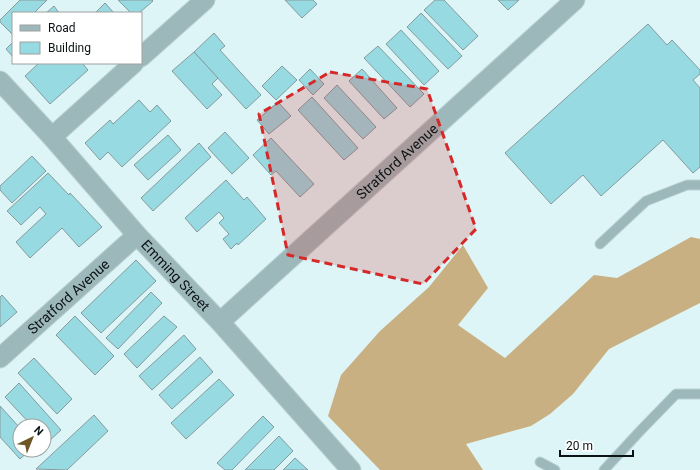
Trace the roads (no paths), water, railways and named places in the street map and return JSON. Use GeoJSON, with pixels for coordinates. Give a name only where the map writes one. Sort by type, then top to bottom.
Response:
{"type":"FeatureCollection","features":[{"type":"Feature","properties":{"kind":"street"},"geometry":{"type":"LineString","coordinates":[[142,56],[204,0]]}},
{"type":"Feature","properties":{"kind":"street","name":"Stratford Avenue"},"geometry":{"type":"LineString","coordinates":[[220,322],[575,0]]}},
{"type":"Feature","properties":{"kind":"street"},"geometry":{"type":"LineString","coordinates":[[52,136],[133,64]]}},
{"type":"Feature","properties":{"kind":"street","name":"Emming Street"},"geometry":{"type":"LineString","coordinates":[[0,81],[52,136],[137,235],[220,322],[351,470]]}},
{"type":"Feature","properties":{"kind":"street","name":"Stratford Avenue"},"geometry":{"type":"LineString","coordinates":[[0,358],[137,235]]}},
{"type":"Feature","properties":{"kind":"lane"},"geometry":{"type":"LineString","coordinates":[[600,244],[646,201],[687,185],[700,185]]}},
{"type":"Feature","properties":{"kind":"lane"},"geometry":{"type":"LineString","coordinates":[[604,470],[676,394],[700,394]]}},
{"type":"Feature","properties":{"kind":"lane"},"geometry":{"type":"LineString","coordinates":[[540,462],[555,470]]}}]}
